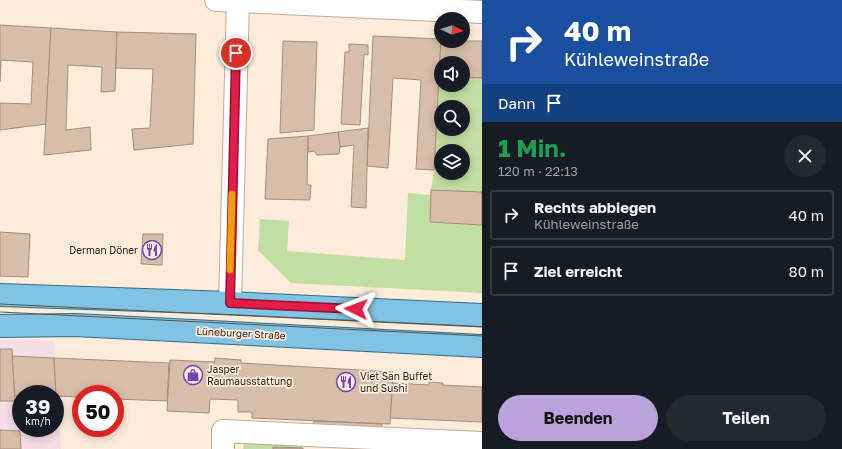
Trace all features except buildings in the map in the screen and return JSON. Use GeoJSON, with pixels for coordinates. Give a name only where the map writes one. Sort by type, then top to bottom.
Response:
{"type":"FeatureCollection","features":[{"type":"Feature","properties":{"kind":"main road"},"geometry":{"type":"LineString","coordinates":[[0,295],[230,303],[482,316]]}},
{"type":"Feature","properties":{"kind":"main road","name":"Lüneburger Straße"},"geometry":{"type":"LineString","coordinates":[[0,326],[75,325],[482,346]]}},
{"type":"Feature","properties":{"kind":"street"},"geometry":{"type":"LineString","coordinates":[[216,0],[375,4],[482,12]]}},
{"type":"Feature","properties":{"kind":"street"},"geometry":{"type":"LineString","coordinates":[[230,303],[238,0]]}},
{"type":"Feature","properties":{"kind":"street"},"geometry":{"type":"LineString","coordinates":[[223,440],[482,443]]}},
{"type":"Feature","properties":{"kind":"shaded area"},"geometry":{"type":"Polygon","coordinates":[[[0,339],[54,341],[57,385],[12,385],[12,437],[60,437],[61,449],[0,449],[0,339]]]}},
{"type":"Feature","properties":{"kind":"green space"},"geometry":{"type":"Polygon","coordinates":[[[470,77],[482,78],[482,192],[431,190],[434,170],[434,180],[470,180],[470,144],[435,144],[436,136],[470,136],[470,100],[438,100],[438,92],[470,92],[470,77]]]}},
{"type":"Feature","properties":{"kind":"green space"},"geometry":{"type":"Polygon","coordinates":[[[408,193],[431,195],[430,222],[482,225],[482,293],[291,283],[258,250],[260,219],[289,221],[287,251],[405,260],[408,193]]]}},
{"type":"Feature","properties":{"kind":"green space"},"geometry":{"type":"Polygon","coordinates":[[[244,441],[304,441],[303,448],[273,447],[273,449],[243,449],[244,441]]]}},
{"type":"Feature","properties":{"kind":"tram line"},"geometry":{"type":"LineString","coordinates":[[0,304],[482,327]]}},
{"type":"Feature","properties":{"kind":"tram line"},"geometry":{"type":"LineString","coordinates":[[0,312],[482,336]]}},
{"type":"Feature","properties":{"kind":"slow traffic"},"geometry":{"type":"LineString","coordinates":[[230,270],[232,194]]}},
{"type":"Feature","properties":{"kind":"place","name":"Derman Döner"},"geometry":{"type":"Point","coordinates":[152,250]}},
{"type":"Feature","properties":{"kind":"place","name":"Jasper Raumausstattung"},"geometry":{"type":"Point","coordinates":[193,375]}},
{"type":"Feature","properties":{"kind":"place","name":"Viet San Buffet und Sushi"},"geometry":{"type":"Point","coordinates":[346,382]}},
{"type":"Feature","properties":{"kind":"route"},"geometry":{"type":"LineString","coordinates":[[236,53],[230,303],[356,309]]}}]}
